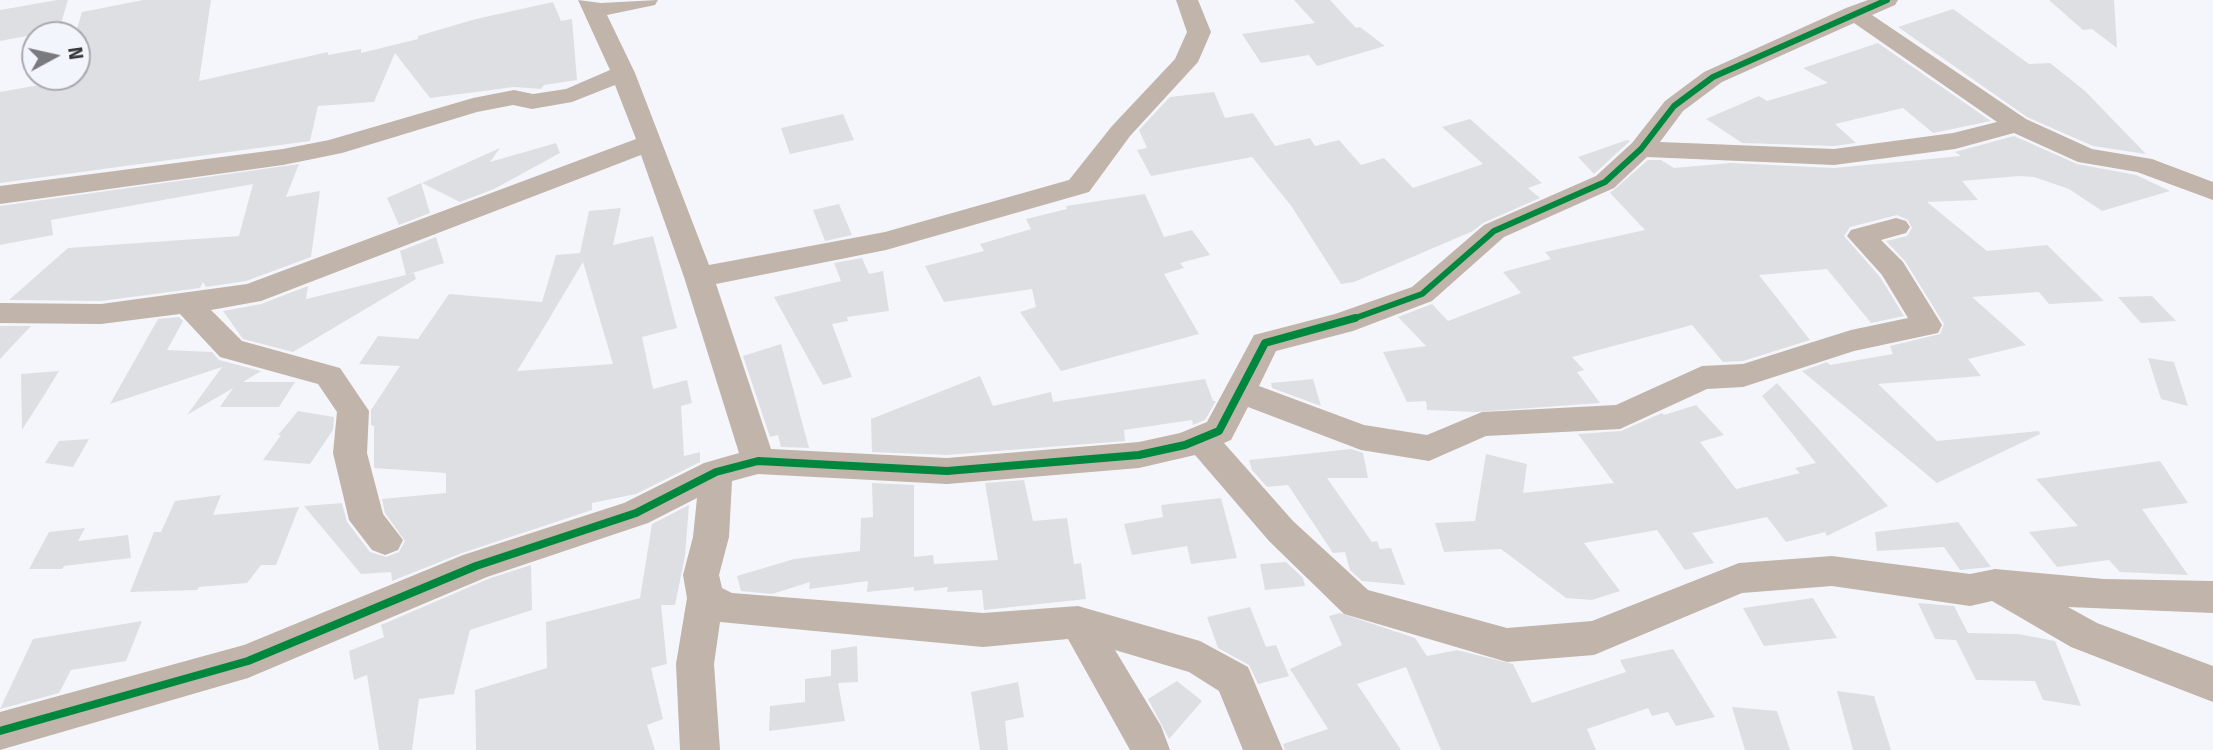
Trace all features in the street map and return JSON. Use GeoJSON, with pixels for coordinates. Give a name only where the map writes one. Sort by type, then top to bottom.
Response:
{"type":"FeatureCollection","features":[{"type":"Feature","properties":{"kind":"street"},"geometry":{"type":"LineString","coordinates":[[647,0],[591,5],[623,73],[650,143],[699,277],[758,461]]}},
{"type":"Feature","properties":{"kind":"street"},"geometry":{"type":"LineString","coordinates":[[699,277],[886,241],[1079,186],[1121,131],[1186,62],[1199,32],[1187,0]]}},
{"type":"Feature","properties":{"kind":"street"},"geometry":{"type":"LineString","coordinates":[[0,731],[248,661],[476,566],[636,513],[716,472],[758,461],[947,471],[1139,455],[1200,439],[1219,431],[1265,343],[1342,323],[1422,294],[1494,231],[1605,182],[1641,149],[1674,106],[1713,77],[1887,0]]}},
{"type":"Feature","properties":{"kind":"street"},"geometry":{"type":"LineString","coordinates":[[1854,13],[2017,124],[2069,151],[2143,165],[2213,192]]}},
{"type":"Feature","properties":{"kind":"street"},"geometry":{"type":"LineString","coordinates":[[0,195],[308,152],[473,105],[514,97],[532,102],[572,95],[623,73]]}},
{"type":"Feature","properties":{"kind":"street"},"geometry":{"type":"LineString","coordinates":[[1641,149],[1834,157],[1955,141],[2017,124]]}},
{"type":"Feature","properties":{"kind":"street"},"geometry":{"type":"LineString","coordinates":[[0,313],[101,314],[251,294],[650,143]]}},
{"type":"Feature","properties":{"kind":"street"},"geometry":{"type":"LineString","coordinates":[[1239,391],[1361,437],[1429,447],[1482,424],[1620,417],[1702,378],[1743,374],[1872,336],[1927,325],[1894,269],[1861,236],[1896,228]]}},
{"type":"Feature","properties":{"kind":"street"},"geometry":{"type":"LineString","coordinates":[[187,303],[231,349],[328,376],[353,411],[350,453],[367,520],[385,540]]}},
{"type":"Feature","properties":{"kind":"street"},"geometry":{"type":"LineString","coordinates":[[1200,439],[1281,531],[1357,603],[1507,645],[1594,638],[1739,578],[1832,570],[1970,590],[1995,585],[2104,595],[2213,597]]}},
{"type":"Feature","properties":{"kind":"street"},"geometry":{"type":"LineString","coordinates":[[700,750],[695,664],[705,598],[701,575],[711,537],[716,472]]}},
{"type":"Feature","properties":{"kind":"street"},"geometry":{"type":"LineString","coordinates":[[1995,585],[2084,635],[2213,684]]}},
{"type":"Feature","properties":{"kind":"street"},"geometry":{"type":"LineString","coordinates":[[705,598],[729,609],[983,630],[1077,622],[1200,658],[1234,679],[1263,750]]}},
{"type":"Feature","properties":{"kind":"street"},"geometry":{"type":"LineString","coordinates":[[1077,622],[1147,739],[1150,750]]}},
{"type":"Feature","properties":{"kind":"building"},"geometry":{"type":"Polygon","coordinates":[[[68,0],[62,21],[21,21],[21,37],[0,41],[0,10],[68,0]]]}},
{"type":"Feature","properties":{"kind":"building"},"geometry":{"type":"Polygon","coordinates":[[[143,0],[211,0],[199,81],[328,52],[328,55],[361,49],[361,53],[418,39],[418,36],[476,19],[553,2],[561,21],[572,19],[577,80],[544,85],[541,89],[514,87],[430,98],[395,53],[374,102],[318,106],[310,141],[0,183],[0,92],[21,88],[21,91],[91,91],[91,21],[79,21],[82,12],[143,0]]]}},
{"type":"Feature","properties":{"kind":"building"},"geometry":{"type":"Polygon","coordinates":[[[1294,0],[1330,0],[1356,28],[1360,27],[1385,46],[1317,66],[1309,55],[1261,63],[1242,34],[1315,23],[1294,0]]]}},
{"type":"Feature","properties":{"kind":"building"},"geometry":{"type":"Polygon","coordinates":[[[2049,0],[2114,0],[2117,48],[2092,29],[2083,30],[2049,0]]]}},
{"type":"Feature","properties":{"kind":"building"},"geometry":{"type":"Polygon","coordinates":[[[1953,9],[2029,64],[2050,63],[2085,91],[2146,154],[2093,146],[2027,117],[1898,27],[1953,9]]]}},
{"type":"Feature","properties":{"kind":"building"},"geometry":{"type":"Polygon","coordinates":[[[1878,43],[1991,121],[1933,133],[1903,108],[1835,124],[1856,143],[1834,146],[1742,143],[1706,119],[1759,96],[1767,101],[1828,83],[1803,68],[1878,43]]]}},
{"type":"Feature","properties":{"kind":"building"},"geometry":{"type":"Polygon","coordinates":[[[1214,92],[1225,118],[1253,113],[1275,146],[1310,138],[1315,146],[1339,140],[1361,165],[1384,158],[1413,188],[1483,164],[1442,127],[1470,119],[1542,183],[1528,188],[1540,198],[1483,223],[1473,231],[1354,282],[1341,284],[1292,207],[1252,157],[1151,176],[1137,150],[1147,148],[1139,130],[1170,97],[1214,92]]]}},
{"type":"Feature","properties":{"kind":"building"},"geometry":{"type":"Polygon","coordinates":[[[843,114],[854,140],[790,154],[781,128],[843,114]]]}},
{"type":"Feature","properties":{"kind":"building"},"geometry":{"type":"Polygon","coordinates":[[[2014,136],[2077,164],[2136,175],[2170,191],[2102,211],[2069,189],[2034,177],[2019,176],[1962,181],[1978,200],[1927,202],[1987,251],[2047,245],[2104,301],[2049,304],[2039,292],[1972,297],[2026,345],[1968,359],[1981,376],[1878,384],[1937,441],[2039,431],[2040,434],[1937,483],[1802,371],[1827,362],[1830,365],[1893,354],[1890,346],[1940,334],[1944,324],[1905,261],[1886,241],[1907,236],[1912,228],[1908,220],[1897,215],[1850,227],[1844,236],[1880,277],[1904,316],[1871,323],[1827,269],[1759,275],[1810,340],[1743,361],[1723,362],[1692,325],[1572,357],[1584,370],[1577,372],[1600,403],[1476,412],[1427,410],[1426,401],[1407,402],[1383,352],[1426,346],[1398,317],[1432,304],[1448,321],[1521,293],[1503,272],[1551,259],[1545,252],[1645,230],[1610,193],[1648,160],[1661,160],[1674,168],[1731,163],[1834,168],[1961,156],[1955,152],[2014,136]]]}},
{"type":"Feature","properties":{"kind":"building"},"geometry":{"type":"Polygon","coordinates":[[[1630,141],[1594,174],[1578,157],[1630,141]]]}},
{"type":"Feature","properties":{"kind":"building"},"geometry":{"type":"Polygon","coordinates":[[[556,143],[560,153],[494,189],[460,202],[422,183],[500,148],[490,162],[556,143]]]}},
{"type":"Feature","properties":{"kind":"building"},"geometry":{"type":"Polygon","coordinates":[[[299,164],[286,197],[320,191],[311,257],[246,281],[206,287],[203,282],[200,288],[101,301],[9,300],[68,248],[239,236],[253,184],[51,220],[53,235],[0,245],[0,206],[299,164]]]}},
{"type":"Feature","properties":{"kind":"building"},"geometry":{"type":"Polygon","coordinates":[[[421,183],[430,213],[399,225],[387,198],[421,183]]]}},
{"type":"Feature","properties":{"kind":"building"},"geometry":{"type":"Polygon","coordinates":[[[1145,194],[1164,237],[1192,230],[1210,255],[1180,263],[1184,268],[1164,274],[1199,334],[1061,371],[1020,312],[1036,307],[1032,289],[944,302],[925,266],[984,251],[980,244],[1031,229],[1026,219],[1067,209],[1066,206],[1145,194]]]}},
{"type":"Feature","properties":{"kind":"building"},"geometry":{"type":"Polygon","coordinates":[[[839,204],[852,235],[825,241],[813,210],[839,204]]]}},
{"type":"Feature","properties":{"kind":"building"},"geometry":{"type":"Polygon","coordinates":[[[621,208],[613,245],[653,236],[677,328],[642,337],[653,389],[687,380],[692,403],[681,406],[684,456],[700,452],[700,462],[636,494],[592,503],[592,510],[462,553],[392,581],[391,572],[361,574],[304,506],[342,503],[347,522],[370,552],[386,557],[399,552],[405,541],[385,513],[382,499],[446,493],[446,473],[374,468],[374,426],[371,425],[371,410],[400,366],[359,364],[378,336],[418,339],[449,294],[542,302],[556,255],[580,253],[589,211],[621,208]],[[583,262],[517,371],[613,364],[583,262]]]}},
{"type":"Feature","properties":{"kind":"building"},"geometry":{"type":"Polygon","coordinates":[[[436,237],[444,263],[406,275],[400,251],[436,237]]]}},
{"type":"Feature","properties":{"kind":"building"},"geometry":{"type":"Polygon","coordinates":[[[862,258],[869,274],[883,271],[889,311],[847,317],[848,321],[832,324],[852,377],[823,385],[774,297],[841,281],[834,263],[862,258]]]}},
{"type":"Feature","properties":{"kind":"building"},"geometry":{"type":"Polygon","coordinates":[[[414,273],[416,279],[293,352],[243,339],[223,311],[261,304],[308,286],[306,299],[414,273]]]}},
{"type":"Feature","properties":{"kind":"building"},"geometry":{"type":"Polygon","coordinates":[[[2152,296],[2176,321],[2141,323],[2118,297],[2152,296]]]}},
{"type":"Feature","properties":{"kind":"building"},"geometry":{"type":"Polygon","coordinates":[[[179,317],[183,321],[167,350],[212,352],[219,360],[261,371],[243,382],[295,382],[279,407],[220,407],[233,388],[187,415],[222,367],[110,404],[158,319],[179,317]]]}},
{"type":"Feature","properties":{"kind":"building"},"geometry":{"type":"Polygon","coordinates":[[[0,326],[31,326],[0,359],[0,326]]]}},
{"type":"Feature","properties":{"kind":"building"},"geometry":{"type":"Polygon","coordinates":[[[781,344],[809,448],[781,447],[778,435],[770,437],[743,356],[781,344]]]}},
{"type":"Feature","properties":{"kind":"building"},"geometry":{"type":"Polygon","coordinates":[[[2148,358],[2174,362],[2188,406],[2161,399],[2148,358]]]}},
{"type":"Feature","properties":{"kind":"building"},"geometry":{"type":"Polygon","coordinates":[[[59,371],[43,397],[22,430],[21,374],[59,371]]]}},
{"type":"Feature","properties":{"kind":"building"},"geometry":{"type":"Polygon","coordinates":[[[980,376],[993,406],[1051,392],[1053,402],[1205,379],[1213,401],[1216,401],[1205,420],[1193,425],[1192,420],[1124,430],[1125,441],[947,455],[872,452],[871,419],[980,376]]]}},
{"type":"Feature","properties":{"kind":"building"},"geometry":{"type":"Polygon","coordinates":[[[1313,379],[1321,406],[1272,388],[1271,383],[1313,379]]]}},
{"type":"Feature","properties":{"kind":"building"},"geometry":{"type":"Polygon","coordinates":[[[1777,383],[1888,506],[1827,536],[1825,532],[1786,542],[1767,517],[1692,533],[1714,563],[1685,570],[1657,530],[1584,543],[1620,591],[1592,600],[1566,598],[1501,549],[1444,552],[1435,523],[1475,521],[1486,454],[1527,464],[1523,493],[1614,483],[1578,434],[1621,431],[1662,413],[1664,415],[1696,405],[1724,435],[1700,442],[1736,489],[1800,473],[1795,468],[1816,463],[1762,396],[1777,383]]]}},
{"type":"Feature","properties":{"kind":"building"},"geometry":{"type":"Polygon","coordinates":[[[298,411],[334,417],[333,430],[310,464],[263,460],[281,435],[278,435],[298,411]]]}},
{"type":"Feature","properties":{"kind":"building"},"geometry":{"type":"Polygon","coordinates":[[[89,439],[73,467],[45,463],[59,441],[89,439]]]}},
{"type":"Feature","properties":{"kind":"building"},"geometry":{"type":"Polygon","coordinates":[[[1351,449],[1363,453],[1368,478],[1327,478],[1372,542],[1377,541],[1380,549],[1391,548],[1405,585],[1362,581],[1350,570],[1345,552],[1333,553],[1288,485],[1267,487],[1252,470],[1249,460],[1351,449]]]}},
{"type":"Feature","properties":{"kind":"building"},"geometry":{"type":"Polygon","coordinates":[[[2160,461],[2188,503],[2142,509],[2188,575],[2120,572],[2109,560],[2057,567],[2029,532],[2078,526],[2036,479],[2160,461]]]}},
{"type":"Feature","properties":{"kind":"building"},"geometry":{"type":"Polygon","coordinates":[[[1024,480],[1033,521],[1067,518],[1074,564],[1081,563],[1086,599],[984,610],[982,590],[947,592],[948,587],[867,592],[868,581],[809,589],[810,582],[772,594],[741,591],[737,576],[794,559],[860,551],[861,518],[873,517],[872,483],[914,485],[914,557],[933,555],[934,564],[998,560],[985,483],[1024,480]]]}},
{"type":"Feature","properties":{"kind":"building"},"geometry":{"type":"Polygon","coordinates":[[[221,495],[213,515],[299,507],[276,565],[261,565],[247,583],[199,587],[197,590],[130,592],[154,532],[161,532],[175,501],[221,495]]]}},
{"type":"Feature","properties":{"kind":"building"},"geometry":{"type":"Polygon","coordinates":[[[1221,498],[1237,558],[1191,564],[1187,546],[1132,555],[1124,524],[1163,517],[1161,505],[1221,498]]]}},
{"type":"Feature","properties":{"kind":"building"},"geometry":{"type":"Polygon","coordinates":[[[689,505],[685,556],[675,605],[661,605],[667,664],[651,668],[663,719],[647,725],[655,750],[476,750],[475,690],[547,668],[546,622],[640,598],[652,524],[689,505]]]}},
{"type":"Feature","properties":{"kind":"building"},"geometry":{"type":"Polygon","coordinates":[[[1958,522],[1991,567],[1960,570],[1944,547],[1877,551],[1875,532],[1958,522]]]}},
{"type":"Feature","properties":{"kind":"building"},"geometry":{"type":"Polygon","coordinates":[[[85,528],[78,541],[128,535],[131,558],[64,566],[62,569],[29,569],[49,532],[85,528]]]}},
{"type":"Feature","properties":{"kind":"building"},"geometry":{"type":"Polygon","coordinates":[[[1286,562],[1303,578],[1305,586],[1265,590],[1260,564],[1286,562]]]}},
{"type":"Feature","properties":{"kind":"building"},"geometry":{"type":"Polygon","coordinates":[[[531,565],[532,610],[470,630],[454,694],[419,699],[412,750],[379,750],[367,675],[354,680],[349,651],[384,637],[381,625],[488,579],[531,565]]]}},
{"type":"Feature","properties":{"kind":"building"},"geometry":{"type":"Polygon","coordinates":[[[1813,598],[1837,638],[1764,646],[1743,608],[1813,598]]]}},
{"type":"Feature","properties":{"kind":"building"},"geometry":{"type":"Polygon","coordinates":[[[1918,603],[1954,606],[1968,633],[2018,634],[2055,641],[2081,706],[2043,700],[2035,681],[1976,680],[1956,640],[1935,639],[1918,603]]]}},
{"type":"Feature","properties":{"kind":"building"},"geometry":{"type":"Polygon","coordinates":[[[1250,607],[1266,647],[1276,645],[1289,676],[1258,684],[1249,665],[1218,648],[1207,617],[1250,607]]]}},
{"type":"Feature","properties":{"kind":"building"},"geometry":{"type":"Polygon","coordinates":[[[1340,613],[1415,638],[1427,656],[1457,650],[1513,664],[1532,703],[1626,672],[1620,660],[1673,649],[1715,717],[1676,726],[1668,712],[1652,716],[1648,708],[1587,729],[1596,750],[1441,750],[1406,667],[1357,684],[1401,750],[1285,750],[1283,744],[1328,729],[1290,669],[1342,645],[1329,616],[1340,613]]]}},
{"type":"Feature","properties":{"kind":"building"},"geometry":{"type":"Polygon","coordinates":[[[142,621],[126,661],[71,670],[59,693],[0,709],[33,639],[142,621]]]}},
{"type":"Feature","properties":{"kind":"building"},"geometry":{"type":"Polygon","coordinates":[[[857,646],[858,682],[838,683],[845,721],[769,731],[770,706],[805,702],[805,679],[831,676],[831,650],[857,646]]]}},
{"type":"Feature","properties":{"kind":"building"},"geometry":{"type":"Polygon","coordinates":[[[1177,681],[1202,701],[1169,739],[1148,699],[1177,681]]]}},
{"type":"Feature","properties":{"kind":"building"},"geometry":{"type":"Polygon","coordinates":[[[1018,682],[1024,717],[1005,721],[1008,750],[980,750],[971,692],[1018,682]]]}},
{"type":"Feature","properties":{"kind":"building"},"geometry":{"type":"Polygon","coordinates":[[[1837,691],[1874,696],[1891,750],[1853,750],[1837,691]]]}},
{"type":"Feature","properties":{"kind":"building"},"geometry":{"type":"Polygon","coordinates":[[[1732,707],[1777,711],[1790,750],[1745,750],[1732,707]]]}},
{"type":"Feature","properties":{"kind":"cycle path"},"geometry":{"type":"LineString","coordinates":[[0,731],[248,661],[476,566],[636,513],[716,472],[758,461],[947,471],[1139,455],[1185,445],[1219,431],[1265,343],[1342,323],[1422,294],[1494,231],[1605,182],[1641,149],[1674,106],[1713,77],[1887,0]]}}]}
